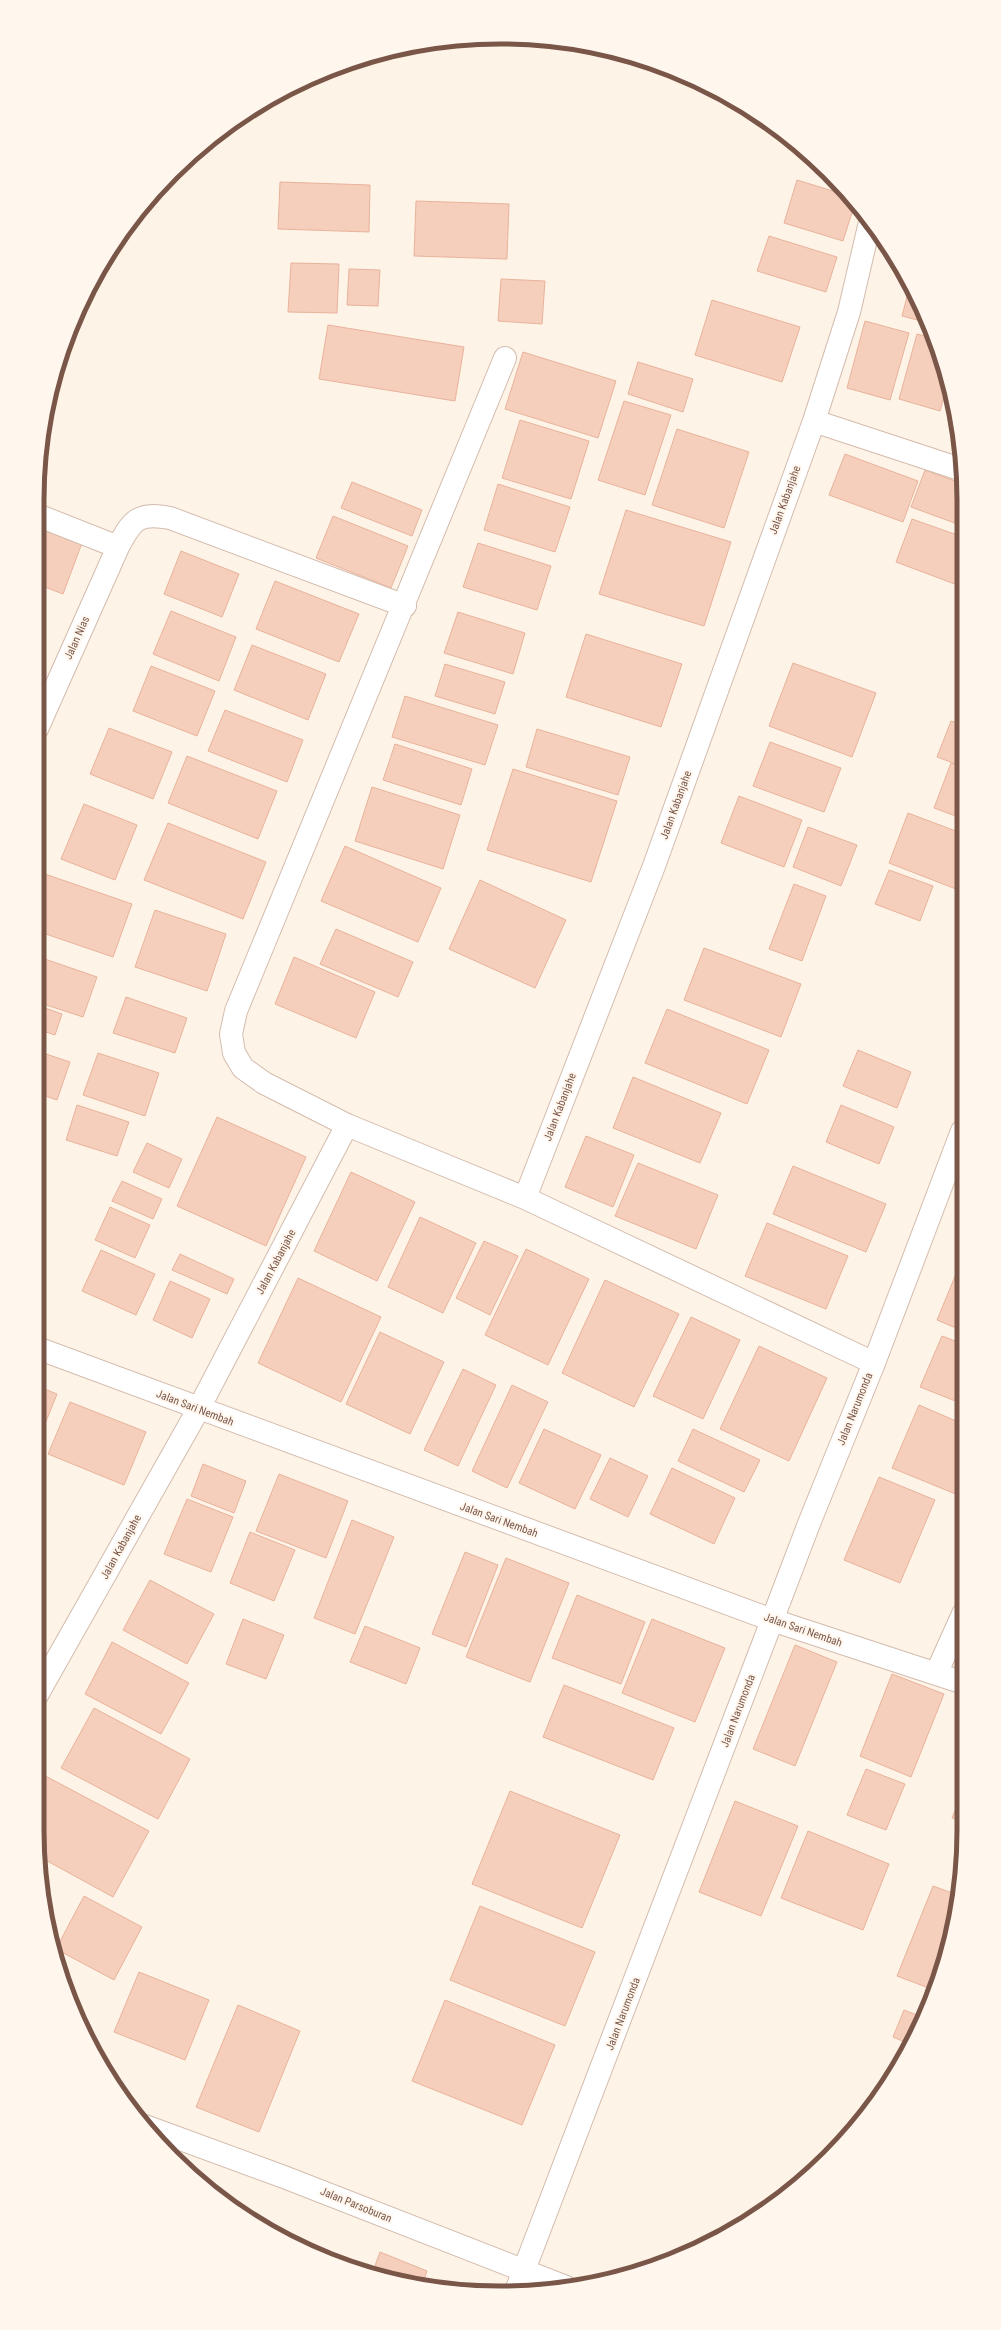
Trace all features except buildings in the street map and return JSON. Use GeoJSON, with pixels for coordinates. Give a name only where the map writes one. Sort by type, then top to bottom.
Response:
{"type":"FeatureCollection","features":[{"type":"Feature","properties":{"kind":"street","name":"Jalan Kabanjahe"},"geometry":{"type":"LineString","coordinates":[[525,1198],[654,866],[814,421],[849,312],[868,230]]}},
{"type":"Feature","properties":{"kind":"street"},"geometry":{"type":"LineString","coordinates":[[506,358],[405,606],[236,1011],[231,1034],[234,1053],[243,1068],[264,1083],[347,1124],[525,1198],[874,1363]]}},
{"type":"Feature","properties":{"kind":"street"},"geometry":{"type":"LineString","coordinates":[[814,421],[956,468]]}},
{"type":"Feature","properties":{"kind":"street","name":"Jalan Nias"},"geometry":{"type":"LineString","coordinates":[[44,713],[118,547],[134,521],[143,516],[170,518],[405,606]]}},
{"type":"Feature","properties":{"kind":"street"},"geometry":{"type":"LineString","coordinates":[[44,518],[118,547]]}},
{"type":"Feature","properties":{"kind":"street","name":"Jalan Kabanjahe"},"geometry":{"type":"LineString","coordinates":[[44,1683],[198,1410],[347,1124]]}},
{"type":"Feature","properties":{"kind":"street","name":"Jalan Narumonda"},"geometry":{"type":"LineString","coordinates":[[518,2285],[772,1620],[874,1363],[957,1144]]}},
{"type":"Feature","properties":{"kind":"street","name":"Jalan Sari Nembah"},"geometry":{"type":"LineString","coordinates":[[44,1351],[198,1410],[772,1620],[957,1681]]}},
{"type":"Feature","properties":{"kind":"street"},"geometry":{"type":"LineString","coordinates":[[936,1674],[957,1627]]}},
{"type":"Feature","properties":{"kind":"street","name":"Jalan Parsoburan"},"geometry":{"type":"LineString","coordinates":[[158,2131],[284,2177],[523,2272],[554,2283]]}}]}
